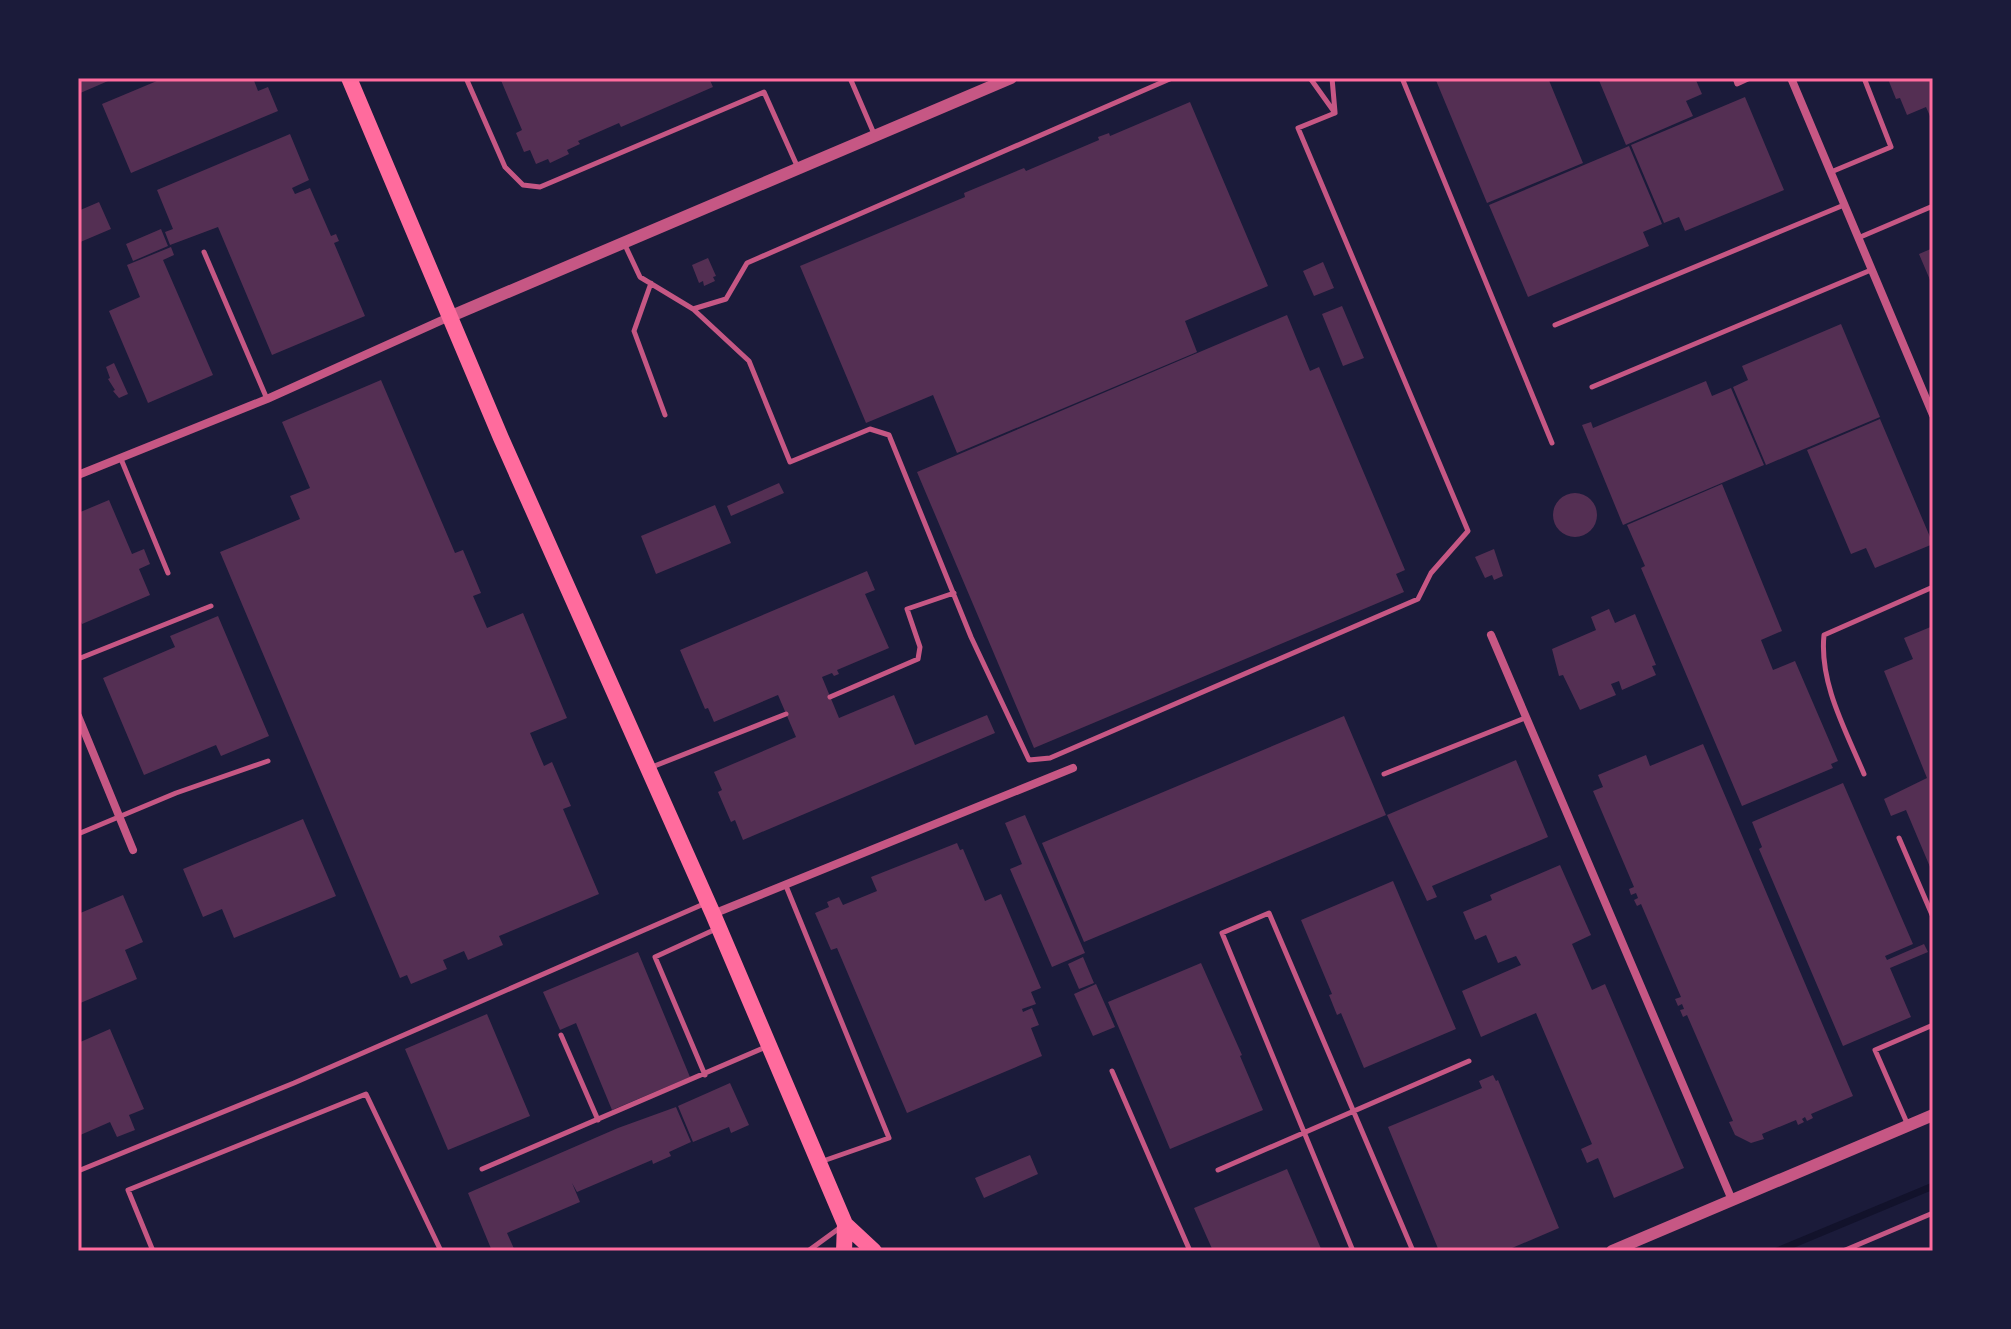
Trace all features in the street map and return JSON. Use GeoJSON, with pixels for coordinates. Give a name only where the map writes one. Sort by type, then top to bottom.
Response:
{"type":"FeatureCollection","features":[{"type":"Feature","properties":{"kind":"main road"},"geometry":{"type":"LineString","coordinates":[[349,78],[449,317],[713,915],[845,1224],[874,1251]]}},
{"type":"Feature","properties":{"kind":"main road"},"geometry":{"type":"LineString","coordinates":[[844,1251],[845,1224]]}},
{"type":"Feature","properties":{"kind":"street"},"geometry":{"type":"LineString","coordinates":[[78,475],[267,399],[449,317],[1011,78]]}},
{"type":"Feature","properties":{"kind":"street"},"geometry":{"type":"LineString","coordinates":[[1791,78],[1933,415]]}},
{"type":"Feature","properties":{"kind":"street"},"geometry":{"type":"LineString","coordinates":[[1491,635],[1732,1200]]}},
{"type":"Feature","properties":{"kind":"street"},"geometry":{"type":"LineString","coordinates":[[78,716],[133,850]]}},
{"type":"Feature","properties":{"kind":"street"},"geometry":{"type":"LineString","coordinates":[[713,915],[1073,768]]}},
{"type":"Feature","properties":{"kind":"street"},"geometry":{"type":"LineString","coordinates":[[1612,1251],[1933,1115]]}},
{"type":"Feature","properties":{"kind":"lane"},"geometry":{"type":"LineString","coordinates":[[466,78],[505,167],[523,185],[540,187],[764,92],[798,168]]}},
{"type":"Feature","properties":{"kind":"lane"},"geometry":{"type":"LineString","coordinates":[[850,78],[875,136]]}},
{"type":"Feature","properties":{"kind":"lane"},"geometry":{"type":"LineString","coordinates":[[693,309],[726,299],[747,263],[1172,78]]}},
{"type":"Feature","properties":{"kind":"lane"},"geometry":{"type":"LineString","coordinates":[[1310,78],[1335,113]]}},
{"type":"Feature","properties":{"kind":"lane"},"geometry":{"type":"LineString","coordinates":[[1332,78],[1335,113]]}},
{"type":"Feature","properties":{"kind":"lane"},"geometry":{"type":"LineString","coordinates":[[1402,78],[1552,443]]}},
{"type":"Feature","properties":{"kind":"lane"},"geometry":{"type":"LineString","coordinates":[[1735,78],[1737,84],[1750,78]]}},
{"type":"Feature","properties":{"kind":"lane"},"geometry":{"type":"LineString","coordinates":[[1830,172],[1891,147],[1864,78]]}},
{"type":"Feature","properties":{"kind":"lane"},"geometry":{"type":"LineString","coordinates":[[623,243],[640,277],[693,309],[749,361],[790,462],[870,429],[889,435],[971,637],[1029,760],[1050,758],[1418,599],[1431,573],[1468,531],[1298,128],[1335,113]]}},
{"type":"Feature","properties":{"kind":"lane"},"geometry":{"type":"LineString","coordinates":[[1555,325],[1844,205]]}},
{"type":"Feature","properties":{"kind":"lane"},"geometry":{"type":"LineString","coordinates":[[1858,238],[1933,206]]}},
{"type":"Feature","properties":{"kind":"lane"},"geometry":{"type":"LineString","coordinates":[[204,252],[267,399]]}},
{"type":"Feature","properties":{"kind":"lane"},"geometry":{"type":"LineString","coordinates":[[1592,387],[1871,270]]}},
{"type":"Feature","properties":{"kind":"lane"},"geometry":{"type":"LineString","coordinates":[[651,283],[634,331],[665,415]]}},
{"type":"Feature","properties":{"kind":"lane"},"geometry":{"type":"LineString","coordinates":[[121,458],[168,573]]}},
{"type":"Feature","properties":{"kind":"lane"},"geometry":{"type":"LineString","coordinates":[[1864,774],[1833,702],[1823,656],[1824,635],[1933,587]]}},
{"type":"Feature","properties":{"kind":"lane"},"geometry":{"type":"LineString","coordinates":[[830,697],[918,659],[920,647],[907,609],[954,593]]}},
{"type":"Feature","properties":{"kind":"lane"},"geometry":{"type":"LineString","coordinates":[[78,659],[211,606]]}},
{"type":"Feature","properties":{"kind":"lane"},"geometry":{"type":"LineString","coordinates":[[648,769],[786,714]]}},
{"type":"Feature","properties":{"kind":"lane"},"geometry":{"type":"LineString","coordinates":[[1384,774],[1526,717]]}},
{"type":"Feature","properties":{"kind":"lane"},"geometry":{"type":"LineString","coordinates":[[78,834],[268,761]]}},
{"type":"Feature","properties":{"kind":"lane"},"geometry":{"type":"LineString","coordinates":[[1899,838],[1933,917]]}},
{"type":"Feature","properties":{"kind":"lane"},"geometry":{"type":"LineString","coordinates":[[786,886],[889,1138],[818,1163]]}},
{"type":"Feature","properties":{"kind":"lane"},"geometry":{"type":"LineString","coordinates":[[1353,1251],[1222,933],[1269,913],[1413,1251]]}},
{"type":"Feature","properties":{"kind":"lane"},"geometry":{"type":"LineString","coordinates":[[705,1075],[655,957],[713,915]]}},
{"type":"Feature","properties":{"kind":"lane"},"geometry":{"type":"LineString","coordinates":[[78,1171],[713,915]]}},
{"type":"Feature","properties":{"kind":"lane"},"geometry":{"type":"LineString","coordinates":[[1908,1126],[1875,1050],[1933,1025]]}},
{"type":"Feature","properties":{"kind":"lane"},"geometry":{"type":"LineString","coordinates":[[561,1035],[598,1120]]}},
{"type":"Feature","properties":{"kind":"lane"},"geometry":{"type":"LineString","coordinates":[[482,1169],[769,1046]]}},
{"type":"Feature","properties":{"kind":"lane"},"geometry":{"type":"LineString","coordinates":[[1218,1170],[1469,1061]]}},
{"type":"Feature","properties":{"kind":"lane"},"geometry":{"type":"LineString","coordinates":[[1112,1071],[1190,1251]]}},
{"type":"Feature","properties":{"kind":"lane"},"geometry":{"type":"LineString","coordinates":[[153,1251],[128,1190],[366,1094],[441,1251]]}},
{"type":"Feature","properties":{"kind":"lane"},"geometry":{"type":"LineString","coordinates":[[1843,1251],[1933,1213]]}},
{"type":"Feature","properties":{"kind":"lane"},"geometry":{"type":"LineString","coordinates":[[808,1251],[845,1224]]}},
{"type":"Feature","properties":{"kind":"building"},"geometry":{"type":"Polygon","coordinates":[[[78,78],[115,78],[78,94],[78,78]]]}},
{"type":"Feature","properties":{"kind":"building"},"geometry":{"type":"Polygon","coordinates":[[[164,78],[253,78],[258,91],[268,87],[278,111],[131,173],[102,104],[164,78]]]}},
{"type":"Feature","properties":{"kind":"building"},"geometry":{"type":"Polygon","coordinates":[[[500,78],[709,78],[713,87],[621,127],[619,123],[578,141],[580,144],[567,150],[569,154],[550,163],[548,159],[536,164],[530,150],[524,152],[516,133],[522,130],[500,78]]]}},
{"type":"Feature","properties":{"kind":"building"},"geometry":{"type":"Polygon","coordinates":[[[1435,78],[1548,78],[1583,163],[1487,203],[1435,78]]]}},
{"type":"Feature","properties":{"kind":"building"},"geometry":{"type":"Polygon","coordinates":[[[1598,78],[1695,78],[1702,94],[1686,101],[1693,116],[1626,145],[1598,78]]]}},
{"type":"Feature","properties":{"kind":"building"},"geometry":{"type":"Polygon","coordinates":[[[1933,78],[1933,123],[1926,107],[1907,115],[1888,79],[1933,78]]]}},
{"type":"Feature","properties":{"kind":"building"},"geometry":{"type":"Polygon","coordinates":[[[1745,97],[1784,190],[1685,231],[1679,217],[1664,223],[1631,145],[1745,97]]]}},
{"type":"Feature","properties":{"kind":"building"},"geometry":{"type":"Polygon","coordinates":[[[1190,102],[1268,286],[1185,321],[1197,352],[957,453],[933,395],[866,423],[800,266],[965,197],[964,193],[1024,168],[1026,171],[1099,140],[1098,137],[1109,133],[1110,136],[1190,102]]]}},
{"type":"Feature","properties":{"kind":"building"},"geometry":{"type":"Polygon","coordinates":[[[290,134],[309,180],[292,188],[295,194],[310,188],[331,236],[336,234],[339,241],[334,243],[365,316],[272,355],[218,227],[170,245],[165,232],[173,229],[157,190],[290,134]]]}},
{"type":"Feature","properties":{"kind":"building"},"geometry":{"type":"Polygon","coordinates":[[[1629,146],[1662,224],[1643,232],[1649,246],[1528,297],[1489,205],[1629,146]]]}},
{"type":"Feature","properties":{"kind":"building"},"geometry":{"type":"Polygon","coordinates":[[[99,202],[111,229],[78,243],[78,211],[99,202]]]}},
{"type":"Feature","properties":{"kind":"building"},"geometry":{"type":"Polygon","coordinates":[[[161,229],[168,246],[133,261],[126,244],[161,229]]]}},
{"type":"Feature","properties":{"kind":"building"},"geometry":{"type":"Polygon","coordinates":[[[171,247],[174,255],[163,260],[213,375],[148,403],[109,311],[140,297],[127,265],[171,247]]]}},
{"type":"Feature","properties":{"kind":"building"},"geometry":{"type":"Polygon","coordinates":[[[1933,248],[1933,287],[1919,254],[1933,248]]]}},
{"type":"Feature","properties":{"kind":"building"},"geometry":{"type":"Polygon","coordinates":[[[708,258],[716,276],[713,277],[715,281],[704,286],[703,281],[699,283],[692,265],[708,258]]]}},
{"type":"Feature","properties":{"kind":"building"},"geometry":{"type":"Polygon","coordinates":[[[1323,262],[1334,288],[1314,296],[1303,271],[1323,262]]]}},
{"type":"Feature","properties":{"kind":"building"},"geometry":{"type":"Polygon","coordinates":[[[1342,306],[1364,358],[1343,366],[1322,314],[1342,306]]]}},
{"type":"Feature","properties":{"kind":"building"},"geometry":{"type":"Polygon","coordinates":[[[1287,315],[1310,371],[1319,367],[1405,570],[1396,574],[1404,592],[1034,748],[917,472],[1287,315]]]}},
{"type":"Feature","properties":{"kind":"building"},"geometry":{"type":"Polygon","coordinates":[[[1841,324],[1880,417],[1766,465],[1733,387],[1748,380],[1742,366],[1841,324]]]}},
{"type":"Feature","properties":{"kind":"building"},"geometry":{"type":"Polygon","coordinates":[[[114,363],[128,394],[119,398],[113,391],[106,367],[114,363]]]}},
{"type":"Feature","properties":{"kind":"building"},"geometry":{"type":"Polygon","coordinates":[[[381,380],[455,553],[463,550],[481,593],[473,596],[487,628],[523,613],[567,718],[530,733],[544,766],[552,762],[571,806],[563,809],[599,894],[499,936],[503,945],[468,960],[464,951],[443,960],[447,969],[411,984],[407,975],[400,978],[220,552],[300,519],[290,496],[310,488],[282,422],[381,380]]]}},
{"type":"Feature","properties":{"kind":"building"},"geometry":{"type":"Polygon","coordinates":[[[1706,381],[1712,396],[1731,388],[1764,465],[1623,525],[1582,425],[1591,422],[1593,428],[1706,381]]]}},
{"type":"Feature","properties":{"kind":"building"},"geometry":{"type":"Polygon","coordinates":[[[1880,419],[1933,544],[1875,568],[1866,548],[1851,554],[1807,450],[1880,419]]]}},
{"type":"Feature","properties":{"kind":"building"},"geometry":{"type":"Polygon","coordinates":[[[779,483],[784,493],[731,516],[727,506],[779,483]]]}},
{"type":"Feature","properties":{"kind":"building"},"geometry":{"type":"Polygon","coordinates":[[[1722,484],[1782,631],[1761,640],[1773,670],[1795,661],[1838,761],[1831,764],[1833,768],[1742,806],[1641,568],[1645,566],[1627,525],[1722,484]]]}},
{"type":"Feature","properties":{"kind":"building"},"geometry":{"type":"Polygon","coordinates":[[[1575,493],[1590,500],[1597,515],[1590,530],[1575,537],[1560,530],[1553,515],[1560,500],[1575,493]]]}},
{"type":"Feature","properties":{"kind":"building"},"geometry":{"type":"Polygon","coordinates":[[[109,500],[132,554],[144,549],[150,564],[139,569],[150,595],[82,624],[78,615],[78,513],[109,500]]]}},
{"type":"Feature","properties":{"kind":"building"},"geometry":{"type":"Polygon","coordinates":[[[715,505],[731,543],[656,574],[641,536],[715,505]]]}},
{"type":"Feature","properties":{"kind":"building"},"geometry":{"type":"Polygon","coordinates":[[[1494,549],[1503,576],[1494,580],[1492,575],[1485,578],[1475,557],[1494,549]]]}},
{"type":"Feature","properties":{"kind":"building"},"geometry":{"type":"Polygon","coordinates":[[[867,571],[875,590],[865,594],[889,648],[837,670],[839,674],[822,677],[839,718],[894,695],[915,745],[987,715],[995,733],[743,840],[718,792],[722,790],[714,772],[796,737],[778,695],[714,722],[708,708],[705,709],[680,650],[867,571]]]}},
{"type":"Feature","properties":{"kind":"building"},"geometry":{"type":"Polygon","coordinates":[[[1609,609],[1615,623],[1635,614],[1656,665],[1652,666],[1656,675],[1622,690],[1619,681],[1611,684],[1616,695],[1580,710],[1563,675],[1559,676],[1552,649],[1596,630],[1591,617],[1609,609]]]}},
{"type":"Feature","properties":{"kind":"building"},"geometry":{"type":"Polygon","coordinates":[[[218,616],[269,736],[221,756],[216,745],[144,775],[103,678],[175,647],[170,636],[218,616]]]}},
{"type":"Feature","properties":{"kind":"building"},"geometry":{"type":"Polygon","coordinates":[[[1933,626],[1933,874],[1906,810],[1891,816],[1884,799],[1927,778],[1884,671],[1913,659],[1904,638],[1933,626]]]}},
{"type":"Feature","properties":{"kind":"building"},"geometry":{"type":"Polygon","coordinates":[[[1344,716],[1386,815],[1084,942],[1042,843],[1344,716]]]}},
{"type":"Feature","properties":{"kind":"building"},"geometry":{"type":"Polygon","coordinates":[[[1703,744],[1853,1096],[1811,1114],[1813,1118],[1807,1121],[1805,1117],[1802,1119],[1804,1122],[1798,1125],[1796,1120],[1762,1134],[1764,1139],[1751,1143],[1735,1135],[1729,1122],[1733,1121],[1687,1015],[1683,1017],[1680,1010],[1684,1009],[1682,1004],[1678,1006],[1675,999],[1681,997],[1641,904],[1637,906],[1634,900],[1638,898],[1636,893],[1631,895],[1629,889],[1634,887],[1593,791],[1603,787],[1598,775],[1646,755],[1650,766],[1703,744]]]}},
{"type":"Feature","properties":{"kind":"building"},"geometry":{"type":"Polygon","coordinates":[[[1516,760],[1548,837],[1432,886],[1437,897],[1427,901],[1387,815],[1516,760]]]}},
{"type":"Feature","properties":{"kind":"building"},"geometry":{"type":"Polygon","coordinates":[[[1843,783],[1913,944],[1885,956],[1887,960],[1924,944],[1928,952],[1890,968],[1911,1017],[1843,1046],[1759,849],[1762,847],[1752,822],[1843,783]]]}},
{"type":"Feature","properties":{"kind":"building"},"geometry":{"type":"Polygon","coordinates":[[[1025,815],[1085,953],[1052,967],[1010,869],[1022,864],[1005,823],[1025,815]]]}},
{"type":"Feature","properties":{"kind":"building"},"geometry":{"type":"Polygon","coordinates":[[[303,819],[336,896],[234,938],[222,909],[203,917],[183,869],[303,819]]]}},
{"type":"Feature","properties":{"kind":"building"},"geometry":{"type":"Polygon","coordinates":[[[957,843],[960,850],[963,849],[985,901],[1001,894],[1041,988],[1031,992],[1036,1004],[1022,1009],[1023,1012],[1032,1008],[1039,1025],[1031,1028],[1042,1056],[907,1113],[837,948],[831,950],[815,913],[829,907],[827,902],[839,897],[843,905],[877,891],[871,877],[957,843]]]}},
{"type":"Feature","properties":{"kind":"building"},"geometry":{"type":"Polygon","coordinates":[[[1560,865],[1591,935],[1572,944],[1592,990],[1605,984],[1684,1168],[1614,1198],[1598,1158],[1587,1163],[1581,1149],[1592,1144],[1536,1013],[1481,1037],[1462,991],[1521,965],[1516,956],[1498,963],[1486,935],[1475,940],[1463,912],[1492,900],[1490,895],[1560,865]]]}},
{"type":"Feature","properties":{"kind":"building"},"geometry":{"type":"Polygon","coordinates":[[[1393,881],[1456,1029],[1364,1068],[1341,1013],[1337,1015],[1329,995],[1332,994],[1301,920],[1393,881]]]}},
{"type":"Feature","properties":{"kind":"building"},"geometry":{"type":"Polygon","coordinates":[[[123,895],[143,942],[125,950],[137,979],[78,1004],[78,914],[123,895]]]}},
{"type":"Feature","properties":{"kind":"building"},"geometry":{"type":"Polygon","coordinates":[[[638,952],[690,1077],[612,1110],[576,1023],[560,1030],[543,992],[638,952]]]}},
{"type":"Feature","properties":{"kind":"building"},"geometry":{"type":"Polygon","coordinates":[[[1083,957],[1094,983],[1079,989],[1068,964],[1083,957]]]}},
{"type":"Feature","properties":{"kind":"building"},"geometry":{"type":"Polygon","coordinates":[[[1201,963],[1263,1110],[1170,1149],[1108,1002],[1201,963]]]}},
{"type":"Feature","properties":{"kind":"building"},"geometry":{"type":"Polygon","coordinates":[[[1096,984],[1115,1027],[1093,1036],[1074,994],[1096,984]]]}},
{"type":"Feature","properties":{"kind":"building"},"geometry":{"type":"Polygon","coordinates":[[[487,1014],[530,1116],[448,1150],[405,1049],[487,1014]]]}},
{"type":"Feature","properties":{"kind":"building"},"geometry":{"type":"Polygon","coordinates":[[[110,1029],[144,1109],[129,1115],[135,1130],[117,1137],[110,1122],[78,1136],[78,1043],[110,1029]]]}},
{"type":"Feature","properties":{"kind":"building"},"geometry":{"type":"Polygon","coordinates":[[[1493,1075],[1498,1080],[1559,1228],[1505,1251],[1439,1251],[1388,1127],[1482,1088],[1479,1081],[1493,1075]]]}},
{"type":"Feature","properties":{"kind":"building"},"geometry":{"type":"Polygon","coordinates":[[[730,1083],[749,1125],[731,1133],[729,1127],[693,1142],[678,1106],[730,1083]]]}},
{"type":"Feature","properties":{"kind":"building"},"geometry":{"type":"Polygon","coordinates":[[[676,1107],[691,1142],[653,1164],[652,1160],[577,1192],[572,1183],[580,1202],[507,1233],[515,1251],[492,1251],[468,1193],[618,1128],[676,1107]]]}},
{"type":"Feature","properties":{"kind":"building"},"geometry":{"type":"Polygon","coordinates":[[[1030,1155],[1038,1174],[984,1198],[975,1178],[1030,1155]]]}},
{"type":"Feature","properties":{"kind":"building"},"geometry":{"type":"Polygon","coordinates":[[[1287,1169],[1322,1251],[1213,1251],[1194,1208],[1287,1169]]]}},
{"type":"Feature","properties":{"kind":"waterway"},"geometry":{"type":"LineString","coordinates":[[1777,1251],[1933,1186]]}}]}
